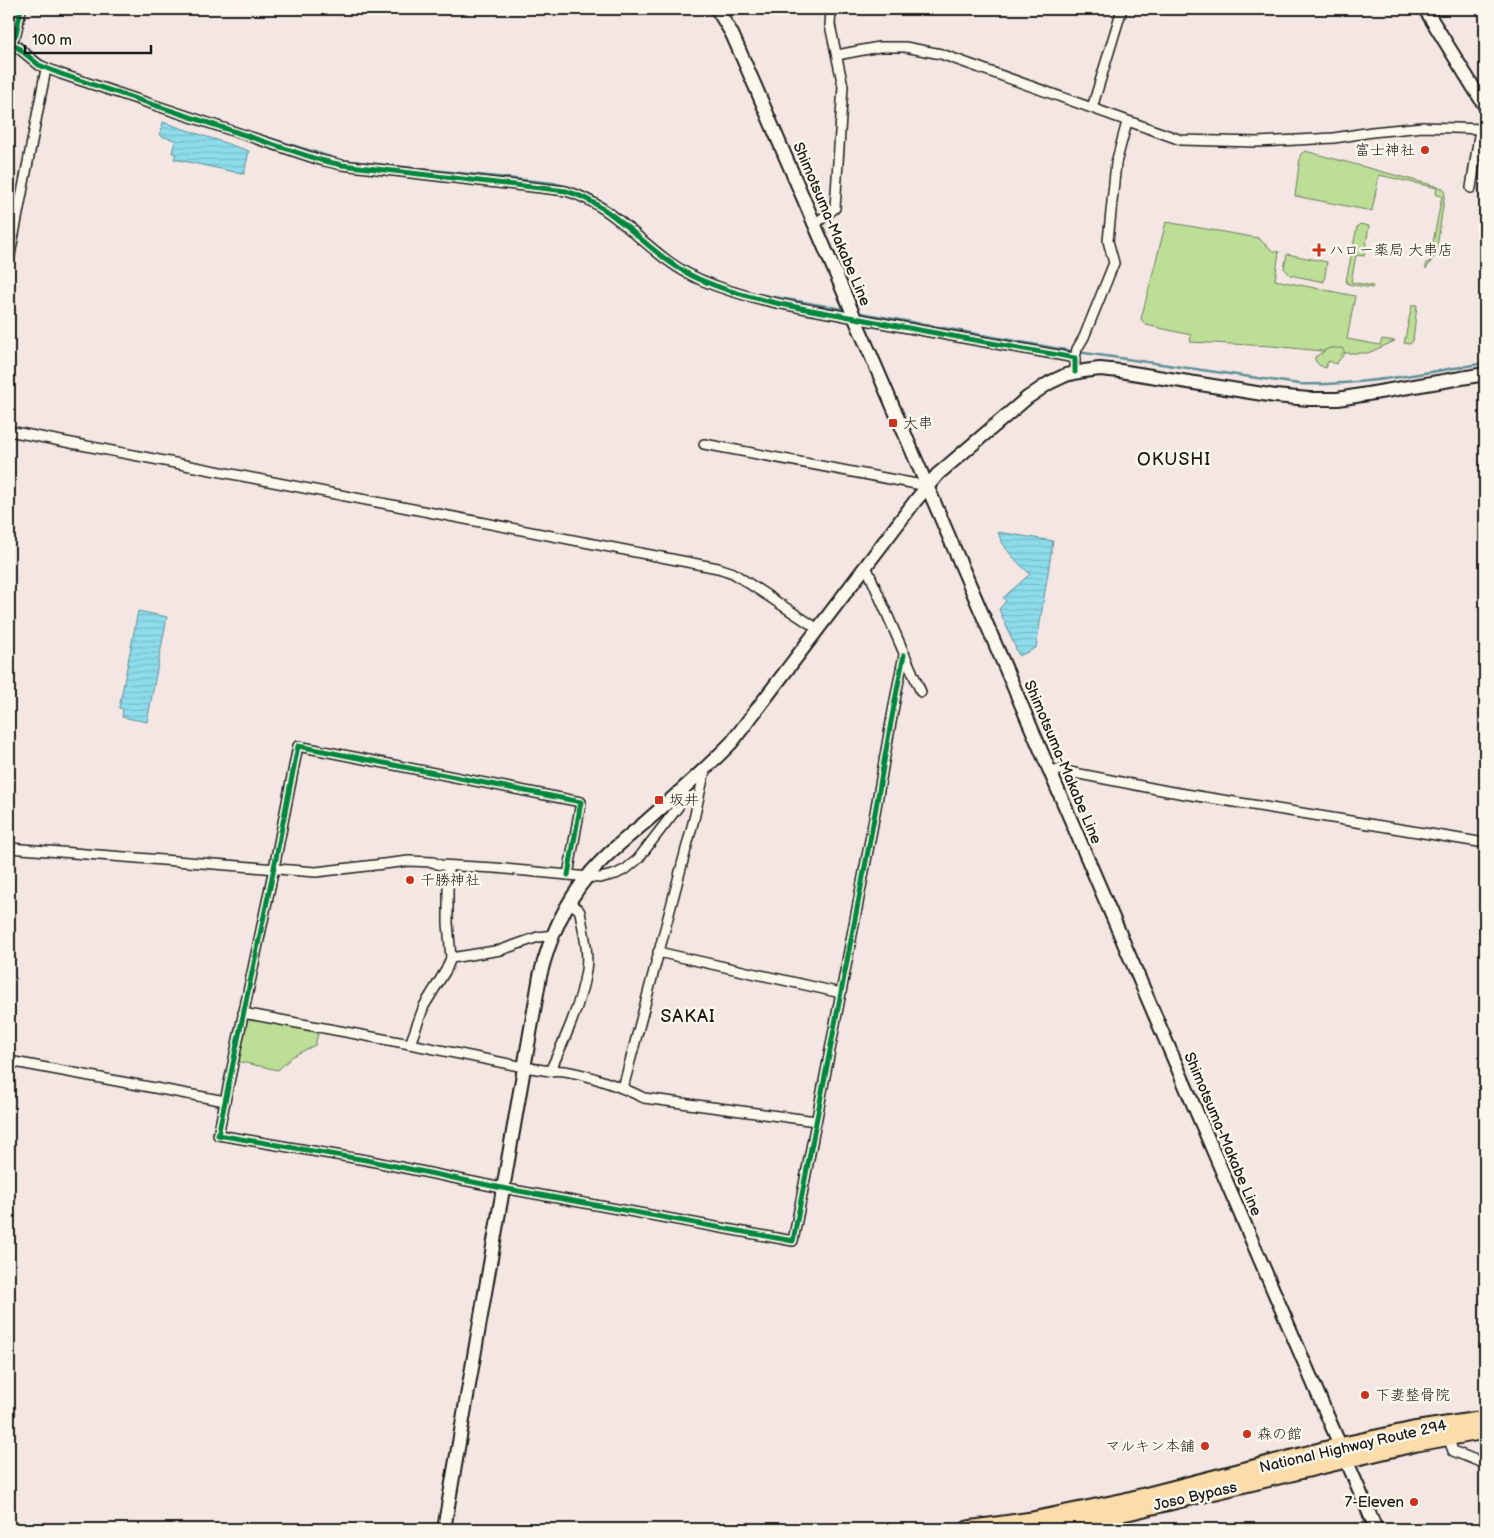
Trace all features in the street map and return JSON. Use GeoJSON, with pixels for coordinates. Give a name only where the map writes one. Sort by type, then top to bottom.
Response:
{"type":"FeatureCollection","features":[{"type":"Feature","properties":{"kind":"highway","name":"National Highway Route 294"},"geometry":{"type":"LineString","coordinates":[[1220,1476],[1339,1446],[1413,1430],[1485,1419]]}},
{"type":"Feature","properties":{"kind":"highway","name":"National Highway Route 294"},"geometry":{"type":"LineString","coordinates":[[1345,1460],[1448,1437],[1485,1431]]}},
{"type":"Feature","properties":{"kind":"highway","name":"Joso Bypass"},"geometry":{"type":"LineString","coordinates":[[1044,1529],[1128,1512],[1345,1460]]}},
{"type":"Feature","properties":{"kind":"highway","name":"Joso Bypass"},"geometry":{"type":"LineString","coordinates":[[968,1529],[1032,1520],[1125,1501],[1220,1476]]}},
{"type":"Feature","properties":{"kind":"street"},"geometry":{"type":"LineString","coordinates":[[20,9],[11,42],[46,68],[262,141],[342,165],[553,188],[576,194],[604,209],[665,260],[699,279],[747,296],[854,318],[1076,354]]}},
{"type":"Feature","properties":{"kind":"street","name":"Shimotsuma-Makabe Line"},"geometry":{"type":"LineString","coordinates":[[717,9],[740,51],[1376,1529]]}},
{"type":"Feature","properties":{"kind":"street"},"geometry":{"type":"LineString","coordinates":[[814,225],[835,208],[842,86],[830,24],[832,9]]}},
{"type":"Feature","properties":{"kind":"street"},"geometry":{"type":"LineString","coordinates":[[1092,108],[1122,9]]}},
{"type":"Feature","properties":{"kind":"street"},"geometry":{"type":"LineString","coordinates":[[1425,9],[1485,106]]}},
{"type":"Feature","properties":{"kind":"street"},"geometry":{"type":"LineString","coordinates":[[837,54],[879,47],[905,47],[941,54],[1181,140],[1238,141],[1334,138],[1422,127],[1483,129],[1471,188]]}},
{"type":"Feature","properties":{"kind":"street"},"geometry":{"type":"LineString","coordinates":[[9,260],[46,68]]}},
{"type":"Feature","properties":{"kind":"street"},"geometry":{"type":"LineString","coordinates":[[1075,372],[1076,354],[1114,263],[1108,241],[1116,163],[1127,122]]}},
{"type":"Feature","properties":{"kind":"street"},"geometry":{"type":"LineString","coordinates":[[444,1529],[540,976],[553,935],[569,902],[587,876],[705,770],[742,729],[927,486],[938,474],[1027,398],[1058,379],[1075,372],[1100,369],[1120,371],[1275,396],[1309,399],[1338,399],[1485,374]]}},
{"type":"Feature","properties":{"kind":"street"},"geometry":{"type":"LineString","coordinates":[[9,431],[204,467],[718,568],[733,573],[818,629]]}},
{"type":"Feature","properties":{"kind":"street"},"geometry":{"type":"LineString","coordinates":[[704,444],[927,486]]}},
{"type":"Feature","properties":{"kind":"street"},"geometry":{"type":"LineString","coordinates":[[866,566],[921,692]]}},
{"type":"Feature","properties":{"kind":"street"},"geometry":{"type":"LineString","coordinates":[[568,875],[581,802],[298,746],[218,1135],[366,1160],[502,1188],[792,1241],[885,763],[893,708],[904,655]]}},
{"type":"Feature","properties":{"kind":"street"},"geometry":{"type":"LineString","coordinates":[[623,1088],[705,770]]}},
{"type":"Feature","properties":{"kind":"street"},"geometry":{"type":"LineString","coordinates":[[1049,770],[1059,770],[1167,791],[1485,843]]}},
{"type":"Feature","properties":{"kind":"street"},"geometry":{"type":"LineString","coordinates":[[9,848],[326,872],[343,868],[409,861],[433,862],[448,866],[495,868],[600,878],[626,869],[638,859],[678,807],[686,786]]}},
{"type":"Feature","properties":{"kind":"street"},"geometry":{"type":"LineString","coordinates":[[410,1044],[424,1006],[446,970],[451,958],[448,923],[448,866]]}},
{"type":"Feature","properties":{"kind":"street"},"geometry":{"type":"LineString","coordinates":[[550,1071],[567,1035],[586,969],[586,949],[580,912],[569,902]]}},
{"type":"Feature","properties":{"kind":"street"},"geometry":{"type":"LineString","coordinates":[[451,958],[501,950],[538,937],[553,935]]}},
{"type":"Feature","properties":{"kind":"street"},"geometry":{"type":"LineString","coordinates":[[658,952],[841,993]]}},
{"type":"Feature","properties":{"kind":"street"},"geometry":{"type":"LineString","coordinates":[[243,1013],[524,1067],[550,1071],[559,1069],[623,1088],[644,1098],[816,1121]]}},
{"type":"Feature","properties":{"kind":"street"},"geometry":{"type":"LineString","coordinates":[[9,1061],[225,1101]]}},
{"type":"Feature","properties":{"kind":"street"},"geometry":{"type":"LineString","coordinates":[[1448,1437],[1453,1451],[1485,1464]]}},
{"type":"Feature","properties":{"kind":"green space"},"geometry":{"type":"Polygon","coordinates":[[[1305,151],[1443,188],[1445,191],[1436,254],[1426,269],[1426,263],[1429,263],[1442,196],[1436,195],[1437,188],[1379,175],[1372,211],[1295,196],[1300,157],[1305,151]]]}},
{"type":"Feature","properties":{"kind":"green space"},"geometry":{"type":"Polygon","coordinates":[[[1166,222],[1258,238],[1273,251],[1279,252],[1275,280],[1355,296],[1347,339],[1380,345],[1382,339],[1395,341],[1368,353],[1342,353],[1272,346],[1190,342],[1191,335],[1146,325],[1141,319],[1166,222]]]}},
{"type":"Feature","properties":{"kind":"green space"},"geometry":{"type":"Polygon","coordinates":[[[1360,224],[1369,226],[1364,256],[1356,255],[1351,282],[1373,286],[1372,288],[1348,284],[1346,281],[1357,227],[1360,224]]]}},
{"type":"Feature","properties":{"kind":"green space"},"geometry":{"type":"Polygon","coordinates":[[[1287,254],[1327,262],[1324,282],[1290,275],[1284,268],[1287,254]]]}},
{"type":"Feature","properties":{"kind":"green space"},"geometry":{"type":"Polygon","coordinates":[[[1412,305],[1417,305],[1413,341],[1410,344],[1404,343],[1412,305]]]}},
{"type":"Feature","properties":{"kind":"green space"},"geometry":{"type":"Polygon","coordinates":[[[1329,348],[1342,348],[1345,353],[1336,364],[1329,361],[1326,368],[1319,365],[1315,357],[1329,348]]]}},
{"type":"Feature","properties":{"kind":"green space"},"geometry":{"type":"Polygon","coordinates":[[[248,1017],[319,1030],[315,1045],[293,1056],[278,1070],[236,1061],[240,1054],[248,1017]]]}},
{"type":"Feature","properties":{"kind":"water"},"geometry":{"type":"Polygon","coordinates":[[[163,122],[249,151],[244,174],[174,159],[176,154],[172,153],[175,140],[160,136],[163,122]]]}},
{"type":"Feature","properties":{"kind":"water"},"geometry":{"type":"Polygon","coordinates":[[[998,532],[1053,541],[1036,648],[1019,656],[999,609],[1006,601],[1003,598],[1030,574],[1007,550],[998,532]]]}},
{"type":"Feature","properties":{"kind":"water"},"geometry":{"type":"Polygon","coordinates":[[[138,611],[167,617],[147,722],[122,717],[123,709],[119,708],[138,611]]]}},
{"type":"Feature","properties":{"kind":"waterway"},"geometry":{"type":"LineString","coordinates":[[16,39],[46,63]]}},
{"type":"Feature","properties":{"kind":"waterway"},"geometry":{"type":"LineString","coordinates":[[212,120],[340,160],[553,183],[573,188],[591,196],[608,206],[624,219]]}},
{"type":"Feature","properties":{"kind":"waterway"},"geometry":{"type":"LineString","coordinates":[[677,262],[699,274],[726,285]]}},
{"type":"Feature","properties":{"kind":"waterway"},"geometry":{"type":"LineString","coordinates":[[734,287],[752,293],[843,309]]}},
{"type":"Feature","properties":{"kind":"waterway"},"geometry":{"type":"LineString","coordinates":[[861,313],[1071,351],[1299,384],[1369,381],[1485,363]]}},
{"type":"Feature","properties":{"kind":"cycle path"},"geometry":{"type":"LineString","coordinates":[[21,9],[16,34],[11,42],[39,65],[61,74],[320,160],[342,165],[566,191],[585,198],[602,208],[665,259],[682,270],[720,287],[758,299],[796,307],[1075,358],[1075,372]]}},
{"type":"Feature","properties":{"kind":"cycle path"},"geometry":{"type":"LineString","coordinates":[[568,875],[581,802],[298,746],[218,1135],[366,1160],[502,1188],[793,1241],[904,655]]}},
{"type":"Feature","properties":{"kind":"place","name":"富士神社"},"geometry":{"type":"Point","coordinates":[1425,150]}},
{"type":"Feature","properties":{"kind":"place","name":"ハロー薬局 大串店"},"geometry":{"type":"Point","coordinates":[1319,250]}},
{"type":"Feature","properties":{"kind":"place","name":"大串"},"geometry":{"type":"Point","coordinates":[893,423]}},
{"type":"Feature","properties":{"kind":"place","name":"坂井"},"geometry":{"type":"Point","coordinates":[659,800]}},
{"type":"Feature","properties":{"kind":"place","name":"千勝神社"},"geometry":{"type":"Point","coordinates":[410,880]}},
{"type":"Feature","properties":{"kind":"place","name":"下妻整骨院"},"geometry":{"type":"Point","coordinates":[1365,1395]}},
{"type":"Feature","properties":{"kind":"place","name":"森の館"},"geometry":{"type":"Point","coordinates":[1247,1434]}},
{"type":"Feature","properties":{"kind":"place","name":"マルキン本舗"},"geometry":{"type":"Point","coordinates":[1205,1446]}},
{"type":"Feature","properties":{"kind":"place","name":"7-Eleven"},"geometry":{"type":"Point","coordinates":[1414,1502]}},
{"type":"Feature","properties":{"kind":"district","name":"OKUSHI"},"geometry":{"type":"Point","coordinates":[1174,459]}},
{"type":"Feature","properties":{"kind":"district","name":"SAKAI"},"geometry":{"type":"Point","coordinates":[688,1016]}}]}
